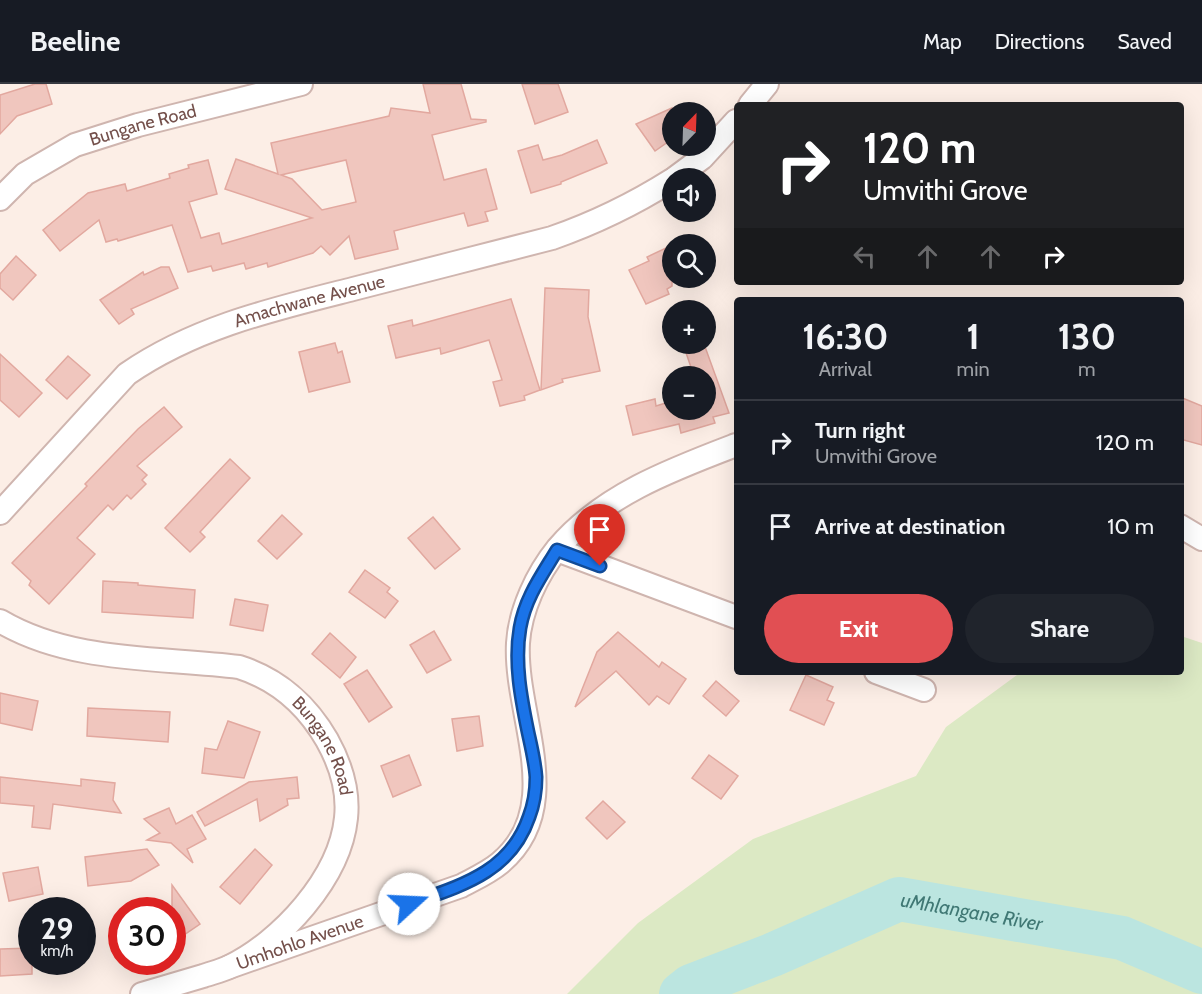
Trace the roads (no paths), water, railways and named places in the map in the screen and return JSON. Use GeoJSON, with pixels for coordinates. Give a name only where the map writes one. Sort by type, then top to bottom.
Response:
{"type":"FeatureCollection","features":[{"type":"Feature","properties":{"kind":"street","name":"Bungane Road"},"geometry":{"type":"LineString","coordinates":[[0,199],[25,174],[75,145],[138,125],[301,84]]}},
{"type":"Feature","properties":{"kind":"street"},"geometry":{"type":"LineString","coordinates":[[752,102],[767,84]]}},
{"type":"Feature","properties":{"kind":"street","name":"Amachwane Avenue"},"geometry":{"type":"LineString","coordinates":[[688,168],[702,158],[734,123]]}},
{"type":"Feature","properties":{"kind":"street","name":"Amachwane Avenue"},"geometry":{"type":"LineString","coordinates":[[0,513],[127,374],[153,356],[179,343],[211,329],[291,305],[552,238],[590,225],[618,212],[662,186]]}},
{"type":"Feature","properties":{"kind":"street","name":"Umhohlo Avenue"},"geometry":{"type":"LineString","coordinates":[[229,967],[461,886],[490,870],[513,849],[521,839],[527,824],[536,791],[536,775],[524,713],[518,663],[520,627],[527,601],[557,550],[581,525],[611,503],[672,470],[734,446]]}},
{"type":"Feature","properties":{"kind":"street"},"geometry":{"type":"LineString","coordinates":[[1184,528],[1202,539]]}},
{"type":"Feature","properties":{"kind":"street"},"geometry":{"type":"LineString","coordinates":[[557,550],[734,615]]}},
{"type":"Feature","properties":{"kind":"street","name":"Bungane Road"},"geometry":{"type":"LineString","coordinates":[[0,621],[28,636],[73,650],[239,667],[258,673],[277,684],[310,714],[324,734],[342,771],[346,797],[346,820],[339,847],[319,887],[301,911],[278,934],[229,967],[142,994]]}},
{"type":"Feature","properties":{"kind":"street"},"geometry":{"type":"LineString","coordinates":[[884,675],[924,690]]}},
{"type":"Feature","properties":{"kind":"waterway","name":"uMhlangane River"},"geometry":{"type":"LineString","coordinates":[[681,994],[691,986],[772,955],[899,899],[1122,938],[1202,972]]}}]}
